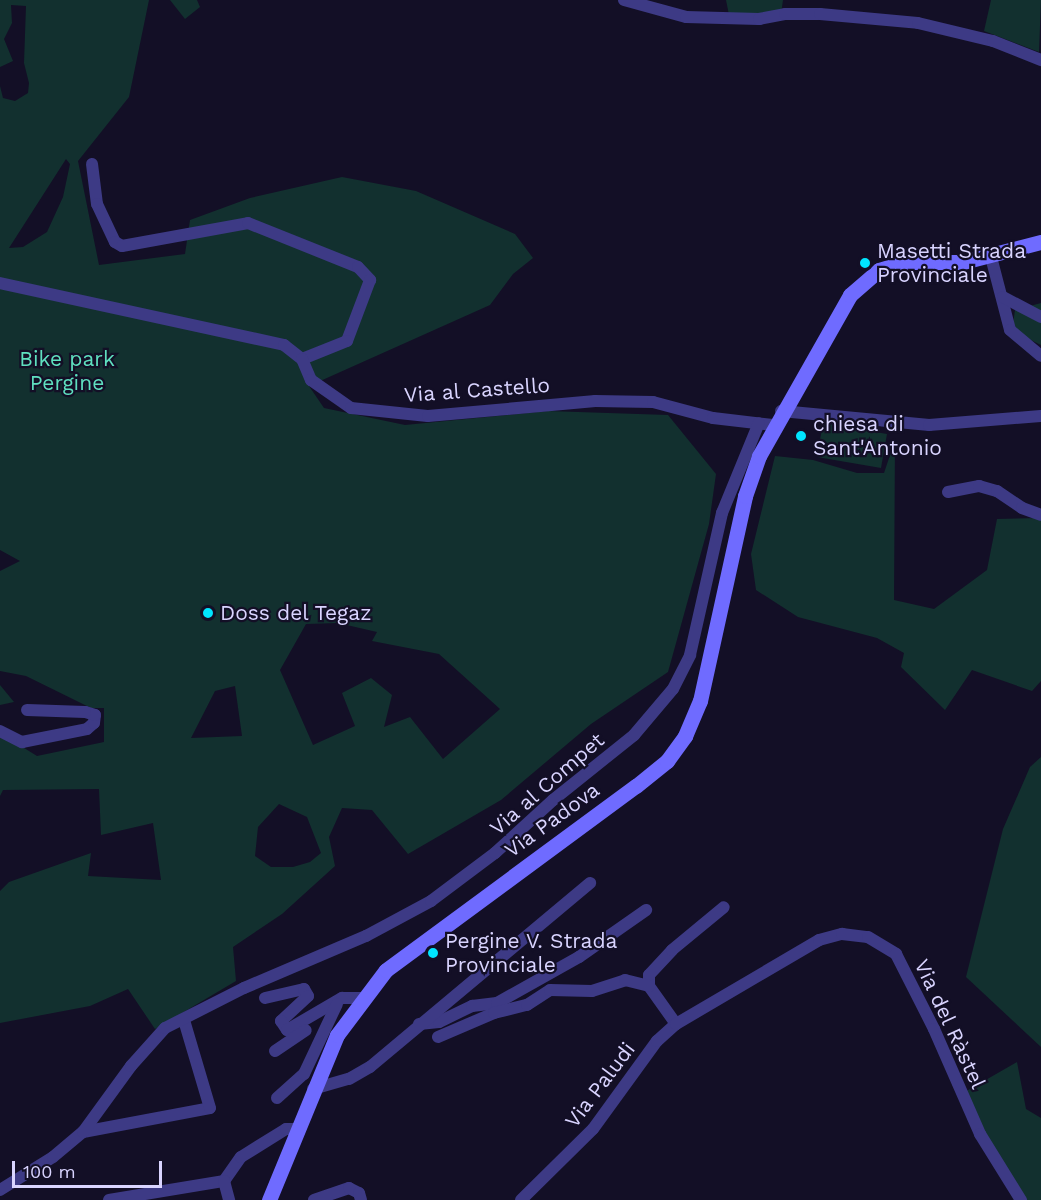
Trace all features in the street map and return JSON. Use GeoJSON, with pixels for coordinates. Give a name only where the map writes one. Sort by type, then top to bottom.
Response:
{"type":"FeatureCollection","features":[{"type":"Feature","properties":{"kind":"main road","name":"Via Padova"},"geometry":{"type":"LineString","coordinates":[[268,1200],[337,1035],[362,998],[404,956],[644,780],[667,761],[685,736],[700,701],[745,496],[771,420],[850,295],[879,270],[905,262],[963,262],[992,257],[1041,242]]}},
{"type":"Feature","properties":{"kind":"street"},"geometry":{"type":"LineString","coordinates":[[624,0],[686,17],[759,19],[785,14],[820,14],[918,22],[993,41],[1041,60]]}},
{"type":"Feature","properties":{"kind":"street"},"geometry":{"type":"LineString","coordinates":[[92,164],[97,204],[115,242],[122,246],[248,223],[358,267],[370,280],[364,304],[347,341],[302,359]]}},
{"type":"Feature","properties":{"kind":"street"},"geometry":{"type":"LineString","coordinates":[[992,257],[1010,330],[1041,356]]}},
{"type":"Feature","properties":{"kind":"street","name":"Via al Castello"},"geometry":{"type":"LineString","coordinates":[[0,283],[284,345],[302,359],[311,380],[351,408],[386,414],[428,416],[618,401],[652,402],[713,418],[928,425],[1041,416]]}},
{"type":"Feature","properties":{"kind":"street"},"geometry":{"type":"LineString","coordinates":[[1002,297],[1041,317]]}},
{"type":"Feature","properties":{"kind":"street","name":"Via al Compet"},"geometry":{"type":"LineString","coordinates":[[0,1190],[53,1157],[83,1131],[131,1066],[165,1028],[184,1020],[200,1008],[356,941],[431,901],[495,853],[553,800],[634,735],[673,689],[690,655],[722,513],[771,420]]}},
{"type":"Feature","properties":{"kind":"street"},"geometry":{"type":"LineString","coordinates":[[948,492],[979,486],[997,490],[1022,508],[1041,515]]}},
{"type":"Feature","properties":{"kind":"street"},"geometry":{"type":"LineString","coordinates":[[0,731],[22,742],[87,729],[94,723],[95,715],[85,712],[27,710]]}},
{"type":"Feature","properties":{"kind":"street"},"geometry":{"type":"LineString","coordinates":[[313,1089],[349,1079],[370,1067],[590,883]]}},
{"type":"Feature","properties":{"kind":"street"},"geometry":{"type":"LineString","coordinates":[[676,1024],[649,986],[649,975],[658,964],[724,907]]}},
{"type":"Feature","properties":{"kind":"street"},"geometry":{"type":"LineString","coordinates":[[419,1024],[439,1022],[472,1006],[497,1003],[579,957],[646,910]]}},
{"type":"Feature","properties":{"kind":"street","name":"Via del Ràstel"},"geometry":{"type":"LineString","coordinates":[[676,1024],[819,940],[842,934],[868,938],[896,954],[909,975],[980,1134],[1021,1200]]}},
{"type":"Feature","properties":{"kind":"street"},"geometry":{"type":"LineString","coordinates":[[438,1038],[494,1013],[527,1005],[550,990],[592,991],[626,980],[649,986]]}},
{"type":"Feature","properties":{"kind":"street"},"geometry":{"type":"LineString","coordinates":[[265,998],[304,989],[308,996],[281,1020],[287,1030],[342,998],[362,998]]}},
{"type":"Feature","properties":{"kind":"street"},"geometry":{"type":"LineString","coordinates":[[277,1098],[304,1074],[329,1014],[342,998]]}},
{"type":"Feature","properties":{"kind":"street"},"geometry":{"type":"LineString","coordinates":[[275,1051],[329,1014]]}},
{"type":"Feature","properties":{"kind":"street"},"geometry":{"type":"LineString","coordinates":[[83,1131],[210,1108],[184,1020]]}},
{"type":"Feature","properties":{"kind":"street","name":"Via Paludi"},"geometry":{"type":"LineString","coordinates":[[521,1200],[587,1136],[657,1041],[676,1024]]}},
{"type":"Feature","properties":{"kind":"street"},"geometry":{"type":"LineString","coordinates":[[229,1200],[225,1181],[241,1157],[286,1129],[297,1129]]}},
{"type":"Feature","properties":{"kind":"street"},"geometry":{"type":"LineString","coordinates":[[109,1200],[225,1181]]}},
{"type":"Feature","properties":{"kind":"street"},"geometry":{"type":"LineString","coordinates":[[314,1200],[349,1188],[359,1194],[361,1200]]}},
{"type":"Feature","properties":{"kind":"green space","name":"Bike park Pergine"},"geometry":{"type":"Polygon","coordinates":[[[0,0],[149,0],[129,97],[78,161],[99,265],[185,254],[190,220],[250,198],[342,177],[416,191],[515,234],[533,258],[513,274],[490,305],[309,386],[324,408],[405,425],[548,411],[668,415],[716,474],[709,524],[668,672],[591,724],[501,800],[408,854],[372,810],[342,808],[329,837],[335,866],[282,914],[233,947],[236,981],[155,1029],[128,989],[90,1006],[0,1023],[0,891],[9,882],[91,853],[88,876],[161,880],[153,823],[101,835],[99,789],[3,790],[0,796],[0,733],[37,756],[104,742],[104,708],[91,708],[26,676],[0,671],[0,571],[20,561],[0,550],[0,86],[3,98],[15,101],[28,93],[29,83],[24,63],[26,6],[11,5],[12,23],[4,39],[13,61],[0,67],[0,0]],[[66,159],[9,248],[23,247],[47,232],[63,197],[70,164],[66,159]],[[338,623],[306,624],[280,670],[313,745],[355,726],[342,693],[371,678],[392,695],[384,727],[410,717],[443,759],[500,709],[439,654],[372,641],[377,632],[338,623]],[[235,686],[215,691],[191,738],[242,736],[235,686]],[[279,804],[258,827],[255,856],[271,867],[293,867],[310,862],[321,853],[307,817],[279,804]]]}},
{"type":"Feature","properties":{"kind":"green space"},"geometry":{"type":"Polygon","coordinates":[[[170,0],[197,0],[200,7],[185,19],[170,0]]]}},
{"type":"Feature","properties":{"kind":"green space"},"geometry":{"type":"Polygon","coordinates":[[[726,0],[783,0],[781,14],[729,15],[726,0]]]}},
{"type":"Feature","properties":{"kind":"green space"},"geometry":{"type":"Polygon","coordinates":[[[991,0],[1041,0],[1039,52],[984,31],[991,0]]]}},
{"type":"Feature","properties":{"kind":"green space"},"geometry":{"type":"Polygon","coordinates":[[[1041,303],[1041,345],[1012,331],[1015,310],[1041,303]]]}},
{"type":"Feature","properties":{"kind":"green space"},"geometry":{"type":"Polygon","coordinates":[[[823,423],[887,434],[881,468],[817,457],[823,423]]]}},
{"type":"Feature","properties":{"kind":"green space"},"geometry":{"type":"Polygon","coordinates":[[[895,440],[894,600],[934,609],[987,570],[997,519],[1041,518],[1041,681],[1032,691],[972,670],[945,710],[901,667],[904,653],[877,638],[798,617],[756,590],[751,554],[775,456],[813,460],[857,473],[884,473],[895,440]]]}},
{"type":"Feature","properties":{"kind":"green space"},"geometry":{"type":"Polygon","coordinates":[[[0,685],[14,702],[0,705],[0,685]]]}},
{"type":"Feature","properties":{"kind":"green space"},"geometry":{"type":"Polygon","coordinates":[[[1041,757],[1041,1047],[966,977],[1003,829],[1030,767],[1041,757]]]}},
{"type":"Feature","properties":{"kind":"green space"},"geometry":{"type":"Polygon","coordinates":[[[1017,1062],[1026,1109],[1041,1118],[1041,1200],[1014,1200],[963,1093],[1017,1062]]]}},
{"type":"Feature","properties":{"kind":"place","name":"Masetti Strada Provinciale"},"geometry":{"type":"Point","coordinates":[865,263]}},
{"type":"Feature","properties":{"kind":"place","name":"chiesa di Sant'Antonio"},"geometry":{"type":"Point","coordinates":[801,436]}},
{"type":"Feature","properties":{"kind":"place","name":"Doss del Tegaz"},"geometry":{"type":"Point","coordinates":[208,613]}},
{"type":"Feature","properties":{"kind":"place","name":"Pergine V. Strada Provinciale"},"geometry":{"type":"Point","coordinates":[433,953]}}]}
